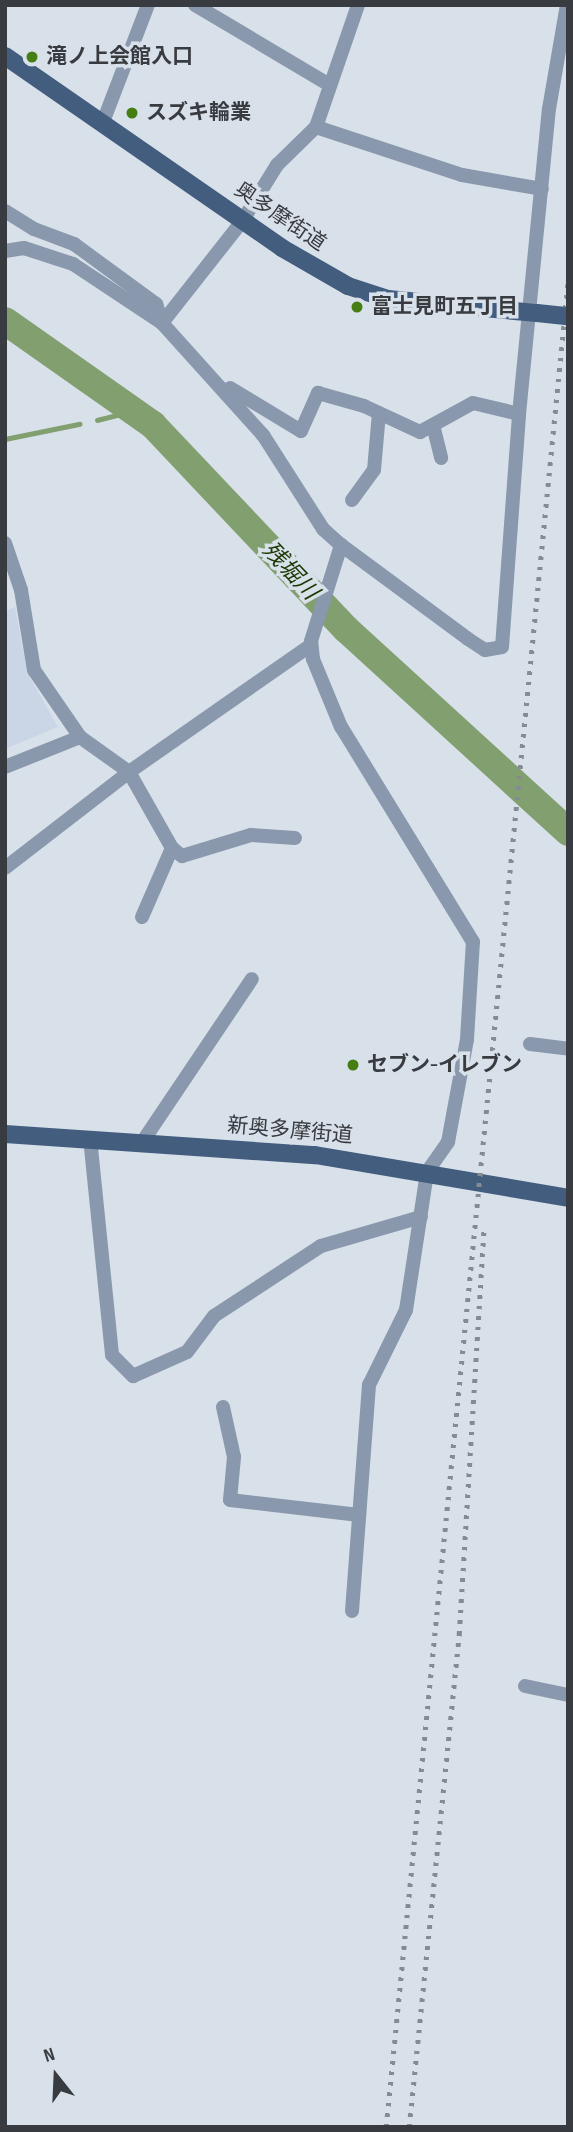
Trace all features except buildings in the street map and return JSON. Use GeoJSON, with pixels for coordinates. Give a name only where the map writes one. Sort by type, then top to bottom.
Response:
{"type":"FeatureCollection","features":[{"type":"Feature","properties":{"kind":"main road","name":"奥多摩街道"},"geometry":{"type":"LineString","coordinates":[[5,56],[243,220],[348,286],[388,299],[568,316]]}},
{"type":"Feature","properties":{"kind":"main road","name":"新奥多摩街道"},"geometry":{"type":"LineString","coordinates":[[5,1134],[143,1141],[314,1155],[427,1172],[567,1199]]}},
{"type":"Feature","properties":{"kind":"street"},"geometry":{"type":"LineString","coordinates":[[103,122],[148,5]]}},
{"type":"Feature","properties":{"kind":"street"},"geometry":{"type":"LineString","coordinates":[[195,5],[330,85]]}},
{"type":"Feature","properties":{"kind":"street"},"geometry":{"type":"LineString","coordinates":[[162,323],[243,220],[277,165],[316,127],[358,5]]}},
{"type":"Feature","properties":{"kind":"street"},"geometry":{"type":"LineString","coordinates":[[191,351],[275,450],[323,529],[477,644],[495,650],[502,647],[519,414],[534,313],[542,189],[567,5]]}},
{"type":"Feature","properties":{"kind":"street"},"geometry":{"type":"LineString","coordinates":[[316,127],[462,175],[542,189]]}},
{"type":"Feature","properties":{"kind":"street"},"geometry":{"type":"LineString","coordinates":[[5,211],[34,229],[74,244],[156,304],[162,323]]}},
{"type":"Feature","properties":{"kind":"street"},"geometry":{"type":"LineString","coordinates":[[5,251],[24,248],[73,264],[162,323],[235,394],[301,431],[318,393],[379,413],[420,432],[473,403],[519,414]]}},
{"type":"Feature","properties":{"kind":"street"},"geometry":{"type":"LineString","coordinates":[[352,500],[374,470],[379,413]]}},
{"type":"Feature","properties":{"kind":"street"},"geometry":{"type":"LineString","coordinates":[[433,425],[441,458]]}},
{"type":"Feature","properties":{"kind":"street"},"geometry":{"type":"LineString","coordinates":[[5,543],[21,590],[34,670],[80,737],[129,772],[172,848],[182,856],[251,835],[295,838]]}},
{"type":"Feature","properties":{"kind":"street"},"geometry":{"type":"LineString","coordinates":[[341,545],[311,643],[341,727],[473,942],[458,1100],[448,1142],[427,1172],[407,1310],[369,1385],[352,1611]]}},
{"type":"Feature","properties":{"kind":"street"},"geometry":{"type":"LineString","coordinates":[[5,868],[129,772],[311,643]]}},
{"type":"Feature","properties":{"kind":"street"},"geometry":{"type":"LineString","coordinates":[[5,767],[80,737]]}},
{"type":"Feature","properties":{"kind":"street"},"geometry":{"type":"LineString","coordinates":[[142,917],[172,848]]}},
{"type":"Feature","properties":{"kind":"street"},"geometry":{"type":"LineString","coordinates":[[143,1141],[252,979]]}},
{"type":"Feature","properties":{"kind":"street"},"geometry":{"type":"LineString","coordinates":[[530,1044],[568,1049]]}},
{"type":"Feature","properties":{"kind":"street"},"geometry":{"type":"LineString","coordinates":[[90,1138],[112,1355],[133,1376],[187,1352],[214,1316],[321,1246],[421,1217]]}},
{"type":"Feature","properties":{"kind":"street"},"geometry":{"type":"LineString","coordinates":[[223,1407],[234,1457],[230,1500],[359,1516]]}},
{"type":"Feature","properties":{"kind":"street"},"geometry":{"type":"LineString","coordinates":[[525,1686],[568,1695]]}},
{"type":"Feature","properties":{"kind":"shaded area"},"geometry":{"type":"Polygon","coordinates":[[[15,607],[27,672],[58,727],[5,749],[5,611],[15,607]]]}},
{"type":"Feature","properties":{"kind":"waterway","name":"残堀川"},"geometry":{"type":"LineString","coordinates":[[5,321],[153,425],[346,629],[568,832]]}},
{"type":"Feature","properties":{"kind":"waterway"},"geometry":{"type":"LineString","coordinates":[[97,420],[132,411]]}},
{"type":"Feature","properties":{"kind":"waterway"},"geometry":{"type":"LineString","coordinates":[[5,439],[79,424]]}},
{"type":"Feature","properties":{"kind":"railway"},"geometry":{"type":"LineString","coordinates":[[386,2127],[568,280]]}},
{"type":"Feature","properties":{"kind":"railway"},"geometry":{"type":"LineString","coordinates":[[409,2127],[459,1634],[484,1231]]}},
{"type":"Feature","properties":{"kind":"place","name":"滝ノ上会館入口"},"geometry":{"type":"Point","coordinates":[32,57]}},
{"type":"Feature","properties":{"kind":"place","name":"スズキ輪業"},"geometry":{"type":"Point","coordinates":[132,113]}},
{"type":"Feature","properties":{"kind":"place","name":"富士見町五丁目"},"geometry":{"type":"Point","coordinates":[357,307]}},
{"type":"Feature","properties":{"kind":"place","name":"セブン-イレブン"},"geometry":{"type":"Point","coordinates":[353,1065]}}]}
